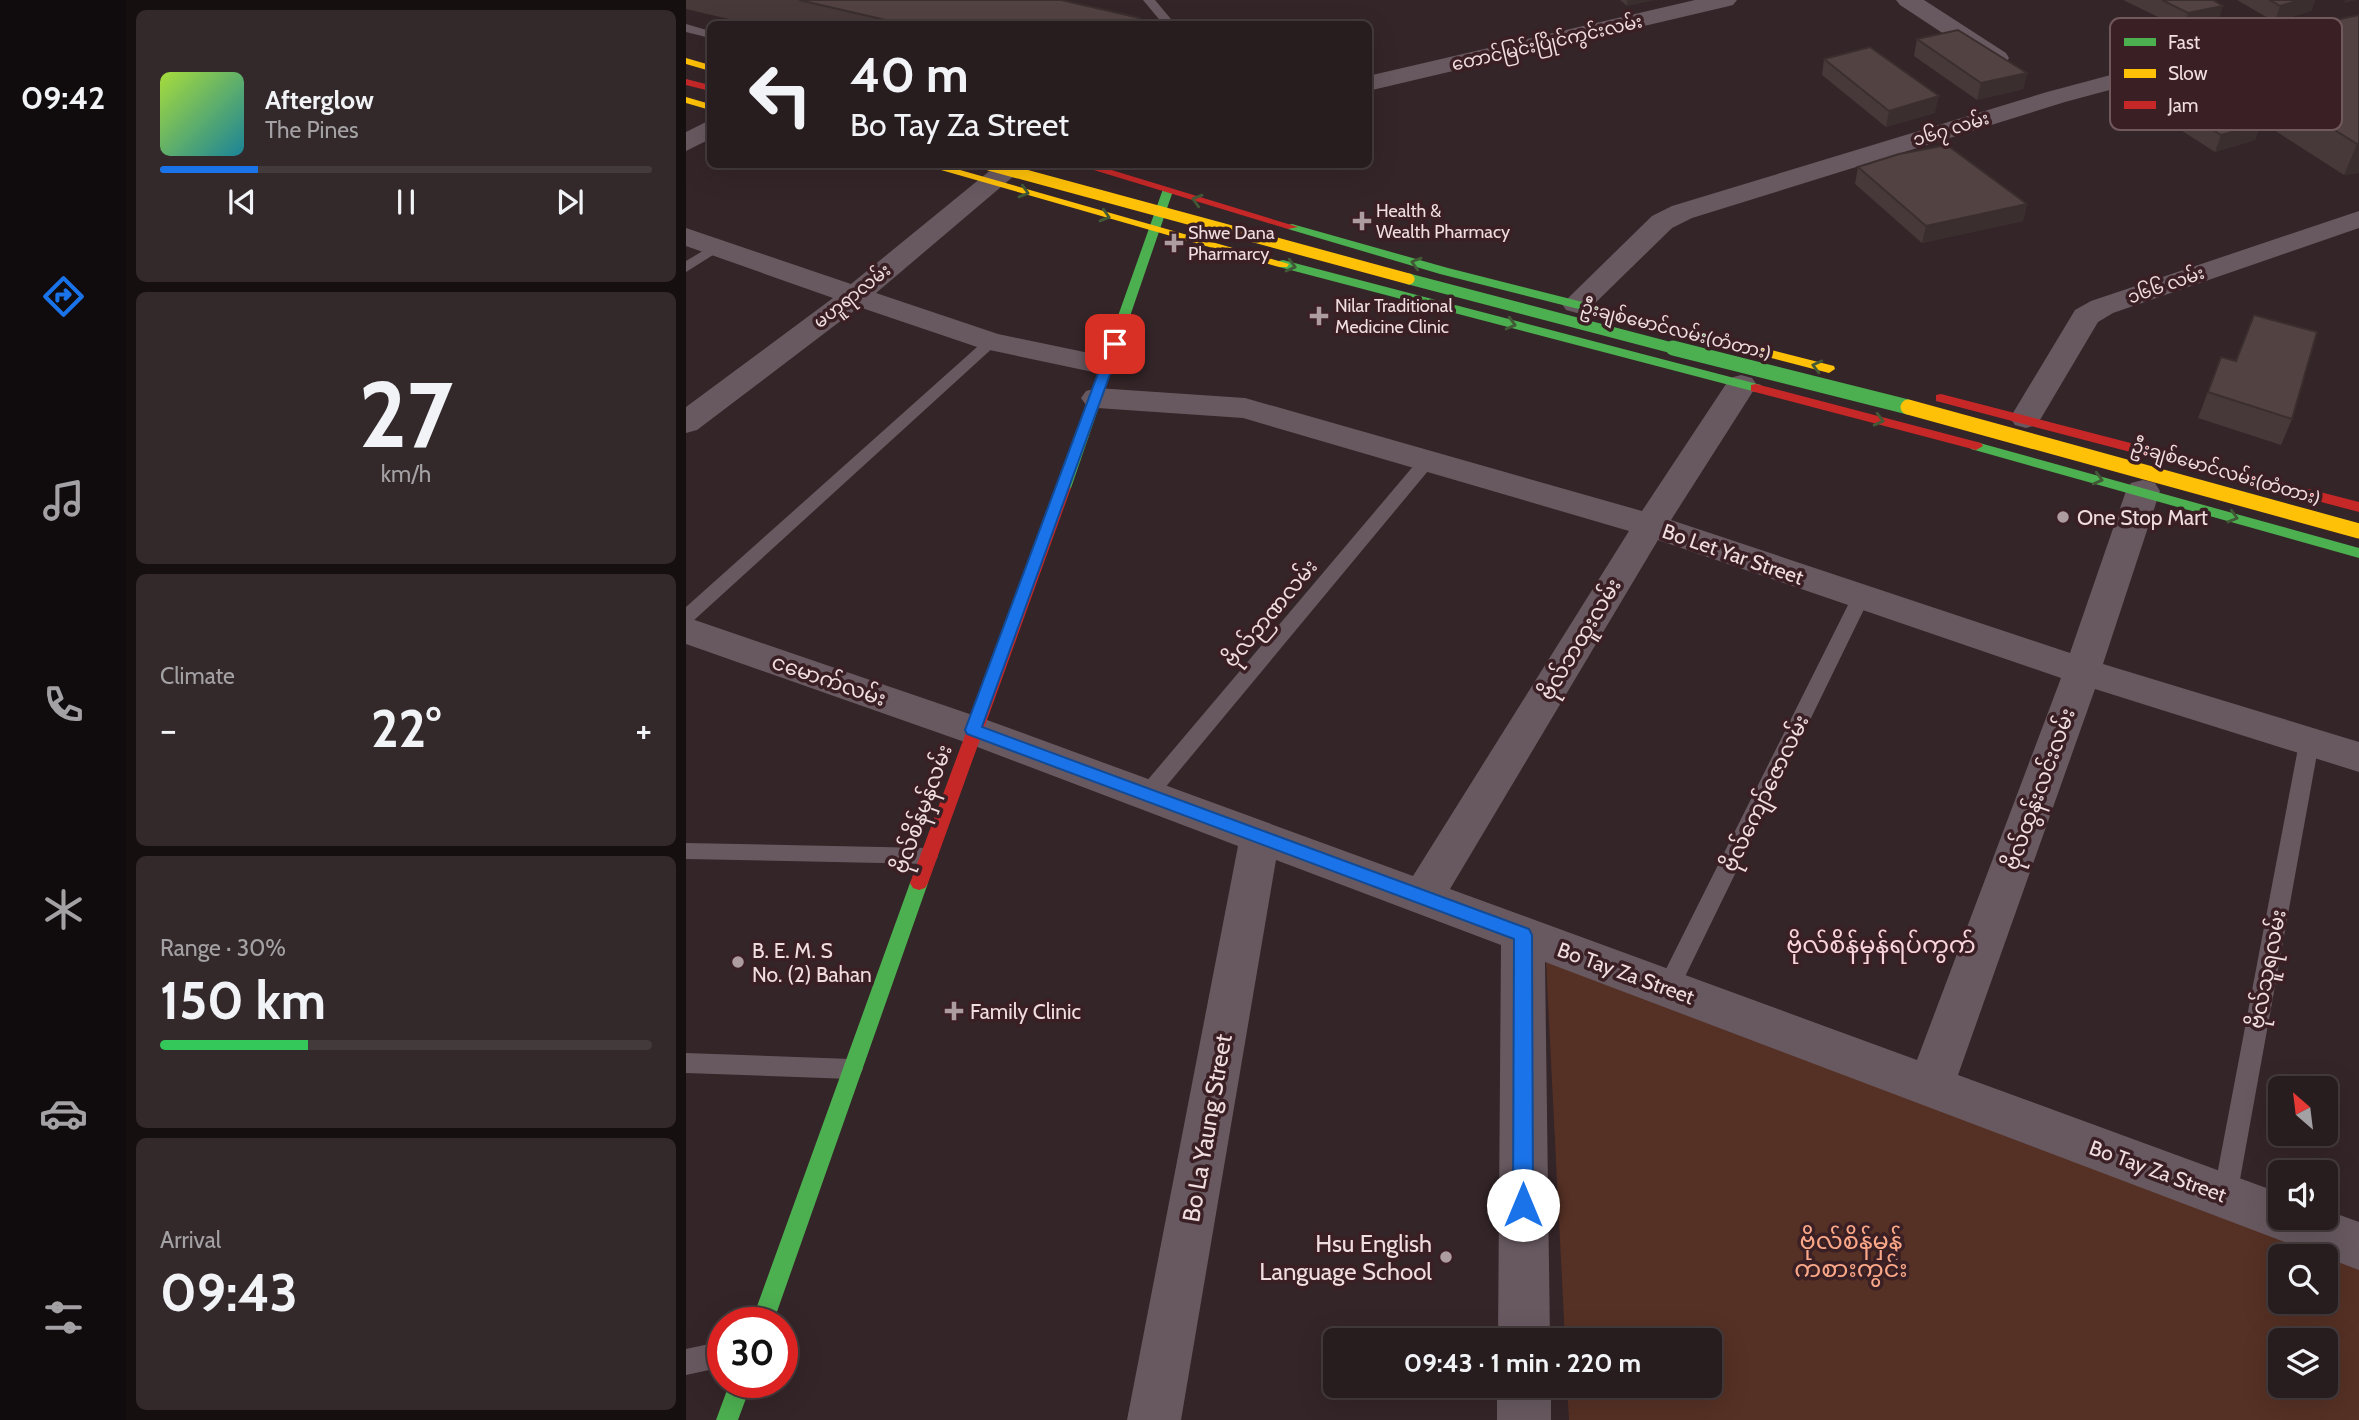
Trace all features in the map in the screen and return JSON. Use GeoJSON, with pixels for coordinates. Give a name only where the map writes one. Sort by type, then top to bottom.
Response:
{"type":"FeatureCollection","features":[{"type":"Feature","properties":{"kind":"main road"},"geometry":{"type":"LineString","coordinates":[[686,61],[707,67]]}},
{"type":"Feature","properties":{"kind":"main road"},"geometry":{"type":"LineString","coordinates":[[686,82],[707,87]]}},
{"type":"Feature","properties":{"kind":"main road"},"geometry":{"type":"LineString","coordinates":[[686,100],[707,106]]}},
{"type":"Feature","properties":{"kind":"main road"},"geometry":{"type":"LineString","coordinates":[[966,168],[997,171],[1056,201],[1154,230],[1929,433],[2359,553]]}},
{"type":"Feature","properties":{"kind":"main road"},"geometry":{"type":"LineString","coordinates":[[1100,168],[1167,191],[1444,271],[1839,372]]}},
{"type":"Feature","properties":{"kind":"main road","name":"ဦးချစ်မောင်လမ်း(တံတား)"},"geometry":{"type":"LineString","coordinates":[[997,171],[1556,320],[1974,423],[2359,531]]}},
{"type":"Feature","properties":{"kind":"main road","name":"ဗိုလ်စိန်မှန်လမ်း"},"geometry":{"type":"LineString","coordinates":[[768,1307],[973,730],[1102,382],[1167,191]]}},
{"type":"Feature","properties":{"kind":"main road"},"geometry":{"type":"LineString","coordinates":[[1417,299],[1444,271]]}},
{"type":"Feature","properties":{"kind":"main road"},"geometry":{"type":"LineString","coordinates":[[1929,433],[1938,397],[2359,507]]}},
{"type":"Feature","properties":{"kind":"main road"},"geometry":{"type":"LineString","coordinates":[[727,1420],[735,1398]]}},
{"type":"Feature","properties":{"kind":"street","name":"တောင်မြင်းပြိုင်ကွင်းလမ်း"},"geometry":{"type":"LineString","coordinates":[[1372,83],[1725,0]]}},
{"type":"Feature","properties":{"kind":"street"},"geometry":{"type":"LineString","coordinates":[[1908,0],[2056,97]]}},
{"type":"Feature","properties":{"kind":"street","name":"၁၆၇ လမ်း"},"geometry":{"type":"LineString","coordinates":[[1577,304],[1662,222],[1682,212],[2110,83]]}},
{"type":"Feature","properties":{"kind":"street"},"geometry":{"type":"LineString","coordinates":[[686,143],[707,130]]}},
{"type":"Feature","properties":{"kind":"street"},"geometry":{"type":"LineString","coordinates":[[1056,201],[1092,168]]}},
{"type":"Feature","properties":{"kind":"street","name":"မဟူရာလမ်း"},"geometry":{"type":"LineString","coordinates":[[686,423],[853,297],[997,171]]}},
{"type":"Feature","properties":{"kind":"street","name":"၁၆၆ လမ်း"},"geometry":{"type":"LineString","coordinates":[[2026,418],[2086,316],[2102,307],[2359,219]]}},
{"type":"Feature","properties":{"kind":"street","name":"Bo Let Yar Street"},"geometry":{"type":"LineString","coordinates":[[686,237],[1102,382],[1245,408],[1650,526],[2082,671],[2359,757]]}},
{"type":"Feature","properties":{"kind":"street","name":"ဗိုလ်ဘထူးလမ်း"},"geometry":{"type":"LineString","coordinates":[[1423,896],[1650,526],[1741,385]]}},
{"type":"Feature","properties":{"kind":"street","name":"ဗိုလ်ထွန်းလင်းလမ်း"},"geometry":{"type":"LineString","coordinates":[[1931,1086],[2082,671],[2143,491]]}},
{"type":"Feature","properties":{"kind":"street","name":"ငမောက်လမ်း"},"geometry":{"type":"LineString","coordinates":[[686,630],[973,730]]}},
{"type":"Feature","properties":{"kind":"street","name":"Bo Tay Za Street"},"geometry":{"type":"LineString","coordinates":[[973,730],[2268,1212]]}},
{"type":"Feature","properties":{"kind":"street","name":"Bo La Yaung Street"},"geometry":{"type":"LineString","coordinates":[[1154,1420],[1260,836]]}},
{"type":"Feature","properties":{"kind":"street"},"geometry":{"type":"LineString","coordinates":[[1523,935],[1524,1328]]}},
{"type":"Feature","properties":{"kind":"street","name":"Bo Tay Za Street"},"geometry":{"type":"LineString","coordinates":[[2318,1230],[2359,1245]]}},
{"type":"Feature","properties":{"kind":"street"},"geometry":{"type":"LineString","coordinates":[[1524,1398],[1524,1420]]}},
{"type":"Feature","properties":{"kind":"lane"},"geometry":{"type":"LineString","coordinates":[[1149,0],[1166,21]]}},
{"type":"Feature","properties":{"kind":"lane"},"geometry":{"type":"LineString","coordinates":[[686,29],[707,34]]}},
{"type":"Feature","properties":{"kind":"lane"},"geometry":{"type":"LineString","coordinates":[[686,268],[716,247]]}},
{"type":"Feature","properties":{"kind":"lane"},"geometry":{"type":"LineString","coordinates":[[1551,334],[1577,304]]}},
{"type":"Feature","properties":{"kind":"lane"},"geometry":{"type":"LineString","coordinates":[[686,617],[991,342]]}},
{"type":"Feature","properties":{"kind":"lane","name":"ဗိုလ်ဉာဏလမ်း"},"geometry":{"type":"LineString","coordinates":[[1147,795],[1427,461]]}},
{"type":"Feature","properties":{"kind":"lane","name":"ဗိုလ်ကျော်ဇောလမ်း"},"geometry":{"type":"LineString","coordinates":[[1668,988],[1861,597]]}},
{"type":"Feature","properties":{"kind":"lane","name":"ဗိုလ်သူရလမ်း"},"geometry":{"type":"LineString","coordinates":[[2224,1196],[2309,743]]}},
{"type":"Feature","properties":{"kind":"lane"},"geometry":{"type":"LineString","coordinates":[[686,851],[928,856]]}},
{"type":"Feature","properties":{"kind":"lane"},"geometry":{"type":"LineString","coordinates":[[686,1063],[851,1069]]}},
{"type":"Feature","properties":{"kind":"lane"},"geometry":{"type":"LineString","coordinates":[[686,1362],[707,1357]]}},
{"type":"Feature","properties":{"kind":"green space","name":"ဗိုလ်စိန်မှန် ကစားကွင်း"},"geometry":{"type":"Polygon","coordinates":[[[1546,962],[2303,1244],[2268,1244],[2268,1314],[2338,1314],[2338,1257],[2359,1265],[2359,1420],[1569,1420],[1568,1398],[1722,1398],[1722,1328],[1564,1328],[1546,962]]]}},
{"type":"Feature","properties":{"kind":"building"},"geometry":{"type":"Polygon","coordinates":[[[799,0],[1061,0],[1140,18],[1136,21],[890,21],[799,0]]]}},
{"type":"Feature","properties":{"kind":"building"},"geometry":{"type":"Polygon","coordinates":[[[2162,0],[2213,0],[2223,6],[2188,13],[2162,0]]]}},
{"type":"Feature","properties":{"kind":"building"},"geometry":{"type":"Polygon","coordinates":[[[2270,0],[2300,0],[2280,6],[2270,0]]]}},
{"type":"Feature","properties":{"kind":"building"},"geometry":{"type":"Polygon","coordinates":[[[2359,15],[2359,144],[2335,130],[2342,130],[2342,19],[2359,15]]]}},
{"type":"Feature","properties":{"kind":"building"},"geometry":{"type":"Polygon","coordinates":[[[1958,30],[2027,73],[1981,83],[1917,39],[1958,30]]]}},
{"type":"Feature","properties":{"kind":"building"},"geometry":{"type":"Polygon","coordinates":[[[1870,47],[1939,96],[1889,111],[1824,59],[1870,47]]]}},
{"type":"Feature","properties":{"kind":"building"},"geometry":{"type":"Polygon","coordinates":[[[2213,130],[2239,130],[2221,135],[2213,130]]]}},
{"type":"Feature","properties":{"kind":"building"},"geometry":{"type":"Polygon","coordinates":[[[1947,145],[2027,204],[1926,226],[1858,167],[1899,154],[1947,145]]]}},
{"type":"Feature","properties":{"kind":"building"},"geometry":{"type":"Polygon","coordinates":[[[2254,315],[2317,332],[2292,419],[2208,392],[2221,357],[2236,361],[2254,315]]]}},
{"type":"Feature","properties":{"kind":"traffic: fast"},"geometry":{"type":"LineString","coordinates":[[1064,488],[1167,191]]}},
{"type":"Feature","properties":{"kind":"traffic: fast"},"geometry":{"type":"LineString","coordinates":[[1292,227],[1444,271],[1721,341]]}},
{"type":"Feature","properties":{"kind":"traffic: fast"},"geometry":{"type":"LineString","coordinates":[[1283,264],[1756,388]]}},
{"type":"Feature","properties":{"kind":"traffic: fast"},"geometry":{"type":"LineString","coordinates":[[1409,279],[1556,319],[1908,407]]}},
{"type":"Feature","properties":{"kind":"traffic: fast"},"geometry":{"type":"LineString","coordinates":[[1976,446],[2359,553]]}},
{"type":"Feature","properties":{"kind":"traffic: fast"},"geometry":{"type":"LineString","coordinates":[[768,1307],[919,883]]}},
{"type":"Feature","properties":{"kind":"traffic: fast"},"geometry":{"type":"LineString","coordinates":[[727,1420],[735,1398]]}},
{"type":"Feature","properties":{"kind":"traffic: slow"},"geometry":{"type":"LineString","coordinates":[[686,61],[707,67]]}},
{"type":"Feature","properties":{"kind":"traffic: slow"},"geometry":{"type":"LineString","coordinates":[[686,100],[707,106]]}},
{"type":"Feature","properties":{"kind":"traffic: slow"},"geometry":{"type":"LineString","coordinates":[[939,168],[1283,264]]}},
{"type":"Feature","properties":{"kind":"traffic: slow"},"geometry":{"type":"LineString","coordinates":[[1000,168],[1409,279]]}},
{"type":"Feature","properties":{"kind":"traffic: slow"},"geometry":{"type":"LineString","coordinates":[[1721,341],[1829,369]]}},
{"type":"Feature","properties":{"kind":"traffic: slow"},"geometry":{"type":"LineString","coordinates":[[1908,407],[2359,531]]}},
{"type":"Feature","properties":{"kind":"traffic: jam"},"geometry":{"type":"LineString","coordinates":[[686,82],[707,87]]}},
{"type":"Feature","properties":{"kind":"traffic: jam"},"geometry":{"type":"LineString","coordinates":[[1093,168],[1292,227]]}},
{"type":"Feature","properties":{"kind":"traffic: jam"},"geometry":{"type":"LineString","coordinates":[[1756,388],[1976,446]]}},
{"type":"Feature","properties":{"kind":"traffic: jam"},"geometry":{"type":"LineString","coordinates":[[1941,398],[2359,507]]}},
{"type":"Feature","properties":{"kind":"traffic: jam"},"geometry":{"type":"LineString","coordinates":[[919,883],[1064,488]]}},
{"type":"Feature","properties":{"kind":"place","name":"Health & Wealth Pharmacy"},"geometry":{"type":"Point","coordinates":[1362,221]}},
{"type":"Feature","properties":{"kind":"place","name":"Shwe Dana Pharmarcy"},"geometry":{"type":"Point","coordinates":[1174,243]}},
{"type":"Feature","properties":{"kind":"place","name":"Nilar Traditional Medicine Clinic"},"geometry":{"type":"Point","coordinates":[1319,316]}},
{"type":"Feature","properties":{"kind":"place","name":"One Stop Mart"},"geometry":{"type":"Point","coordinates":[2063,517]}},
{"type":"Feature","properties":{"kind":"place","name":"B. E. M. S No. (2) Bahan"},"geometry":{"type":"Point","coordinates":[738,962]}},
{"type":"Feature","properties":{"kind":"place","name":"Family Clinic"},"geometry":{"type":"Point","coordinates":[954,1011]}},
{"type":"Feature","properties":{"kind":"place","name":"Hsu English Language School"},"geometry":{"type":"Point","coordinates":[1446,1257]}},
{"type":"Feature","properties":{"kind":"district","name":"ဗိုလ်စိန်မှန်ရပ်ကွက်"},"geometry":{"type":"Point","coordinates":[1881,944]}},
{"type":"Feature","properties":{"kind":"route"},"geometry":{"type":"LineString","coordinates":[[1115,344],[973,730],[1523,935],[1523,1205]]}}]}
